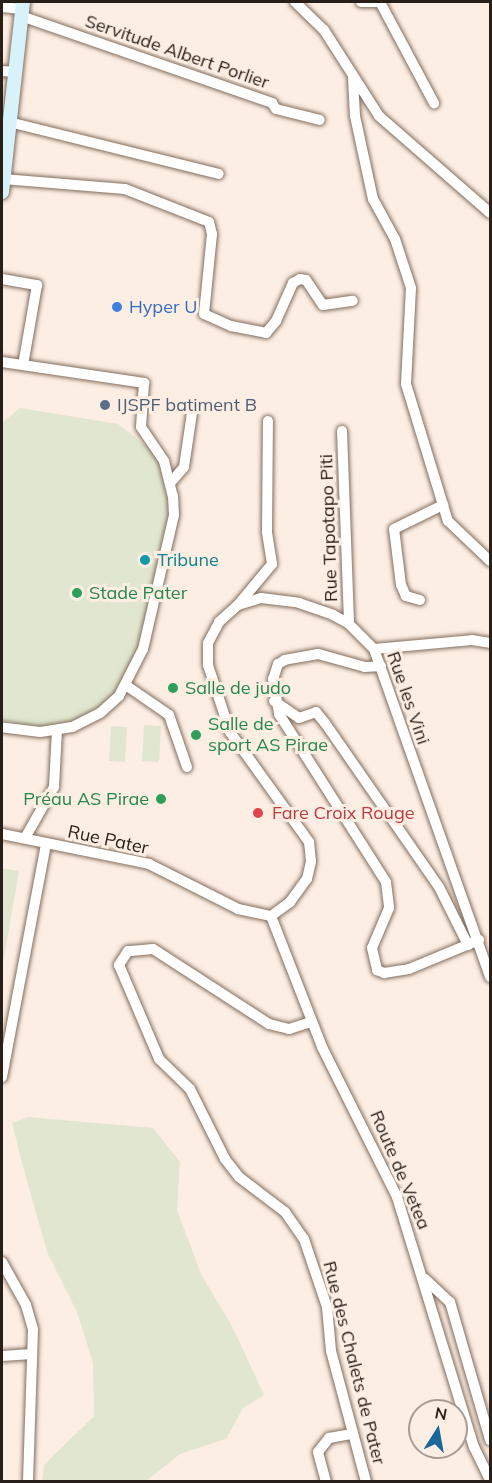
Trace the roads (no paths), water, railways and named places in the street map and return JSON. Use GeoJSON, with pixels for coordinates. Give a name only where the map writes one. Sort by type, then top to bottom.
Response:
{"type":"FeatureCollection","features":[{"type":"Feature","properties":{"kind":"main road"},"geometry":{"type":"LineString","coordinates":[[2,181],[4,139],[9,122],[8,71],[22,9]]}},
{"type":"Feature","properties":{"kind":"street"},"geometry":{"type":"LineString","coordinates":[[295,2],[324,30],[353,78],[392,129],[490,213]]}},
{"type":"Feature","properties":{"kind":"street"},"geometry":{"type":"LineString","coordinates":[[361,2],[378,2],[434,103]]}},
{"type":"Feature","properties":{"kind":"street","name":"Servitude Albert Porlier"},"geometry":{"type":"LineString","coordinates":[[2,7],[22,9],[272,103],[276,109],[320,120]]}},
{"type":"Feature","properties":{"kind":"street"},"geometry":{"type":"LineString","coordinates":[[353,78],[355,116],[373,199],[395,239],[411,288],[405,373],[442,505],[455,532],[490,561]]}},
{"type":"Feature","properties":{"kind":"street"},"geometry":{"type":"LineString","coordinates":[[9,122],[219,174]]}},
{"type":"Feature","properties":{"kind":"street"},"geometry":{"type":"LineString","coordinates":[[2,181],[125,189],[209,222],[212,234],[204,314],[231,326],[266,333],[276,321],[293,283],[300,279],[306,280],[323,305],[353,301]]}},
{"type":"Feature","properties":{"kind":"street"},"geometry":{"type":"LineString","coordinates":[[2,279],[37,285],[23,365]]}},
{"type":"Feature","properties":{"kind":"street"},"geometry":{"type":"LineString","coordinates":[[2,362],[144,383],[141,427],[159,451],[171,482],[171,539],[143,649],[127,686],[100,713],[57,730],[28,731],[2,726]]}},
{"type":"Feature","properties":{"kind":"street"},"geometry":{"type":"LineString","coordinates":[[171,482],[184,467],[192,413]]}},
{"type":"Feature","properties":{"kind":"street"},"geometry":{"type":"LineString","coordinates":[[268,421],[267,531],[273,564],[238,605],[219,622],[208,643],[208,665],[216,697],[230,732],[304,831],[311,854],[310,871],[299,892],[271,916]]}},
{"type":"Feature","properties":{"kind":"street","name":"Rue Tapotapo Piti"},"geometry":{"type":"LineString","coordinates":[[342,430],[349,624]]}},
{"type":"Feature","properties":{"kind":"street"},"geometry":{"type":"LineString","coordinates":[[420,600],[406,596],[401,585],[394,529],[442,505]]}},
{"type":"Feature","properties":{"kind":"street","name":"Rue les Vini"},"geometry":{"type":"LineString","coordinates":[[238,605],[261,598],[299,603],[349,624],[374,649],[474,943],[490,977]]}},
{"type":"Feature","properties":{"kind":"street"},"geometry":{"type":"LineString","coordinates":[[374,649],[472,640],[490,643]]}},
{"type":"Feature","properties":{"kind":"street"},"geometry":{"type":"LineString","coordinates":[[274,700],[299,718],[315,712],[325,723],[439,887],[474,943],[409,969],[384,973],[377,970],[372,948],[389,908],[386,882],[292,737],[274,700],[275,670],[278,664],[294,656],[318,654],[365,667],[381,666]]}},
{"type":"Feature","properties":{"kind":"street"},"geometry":{"type":"LineString","coordinates":[[127,686],[169,715],[187,767]]}},
{"type":"Feature","properties":{"kind":"street"},"geometry":{"type":"LineString","coordinates":[[25,838],[54,787],[57,730]]}},
{"type":"Feature","properties":{"kind":"street","name":"Rue Pater"},"geometry":{"type":"LineString","coordinates":[[2,834],[149,864],[238,909],[271,916]]}},
{"type":"Feature","properties":{"kind":"street"},"geometry":{"type":"LineString","coordinates":[[2,1077],[46,844]]}},
{"type":"Feature","properties":{"kind":"street","name":"Route de Vetea"},"geometry":{"type":"LineString","coordinates":[[271,916],[311,1022],[389,1178],[425,1279],[474,1447],[490,1480]]}},
{"type":"Feature","properties":{"kind":"street","name":"Rue des Chalets de Pater"},"geometry":{"type":"LineString","coordinates":[[311,1022],[289,1029],[269,1024],[153,949],[128,951],[119,965],[159,1059],[190,1089],[225,1159],[239,1177],[285,1212],[304,1239],[327,1307],[331,1351],[351,1434],[366,1482]]}},
{"type":"Feature","properties":{"kind":"street"},"geometry":{"type":"LineString","coordinates":[[2,1262],[30,1316],[32,1354],[28,1482]]}},
{"type":"Feature","properties":{"kind":"street"},"geometry":{"type":"LineString","coordinates":[[425,1279],[450,1302],[490,1440]]}},
{"type":"Feature","properties":{"kind":"street"},"geometry":{"type":"LineString","coordinates":[[2,1356],[32,1354]]}},
{"type":"Feature","properties":{"kind":"street"},"geometry":{"type":"LineString","coordinates":[[326,1482],[318,1452],[329,1438],[351,1434]]}},
{"type":"Feature","properties":{"kind":"place","name":"Hyper U"},"geometry":{"type":"Point","coordinates":[117,307]}},
{"type":"Feature","properties":{"kind":"place","name":"IJSPF batiment B"},"geometry":{"type":"Point","coordinates":[105,405]}},
{"type":"Feature","properties":{"kind":"place","name":"Tribune"},"geometry":{"type":"Point","coordinates":[145,560]}},
{"type":"Feature","properties":{"kind":"place","name":"Stade Pater"},"geometry":{"type":"Point","coordinates":[77,593]}},
{"type":"Feature","properties":{"kind":"place","name":"Salle de judo"},"geometry":{"type":"Point","coordinates":[173,688]}},
{"type":"Feature","properties":{"kind":"place","name":"Salle de sport AS Pirae"},"geometry":{"type":"Point","coordinates":[196,735]}},
{"type":"Feature","properties":{"kind":"place","name":"Préau AS Pirae"},"geometry":{"type":"Point","coordinates":[161,799]}},
{"type":"Feature","properties":{"kind":"place","name":"Fare Croix Rouge"},"geometry":{"type":"Point","coordinates":[258,813]}}]}
